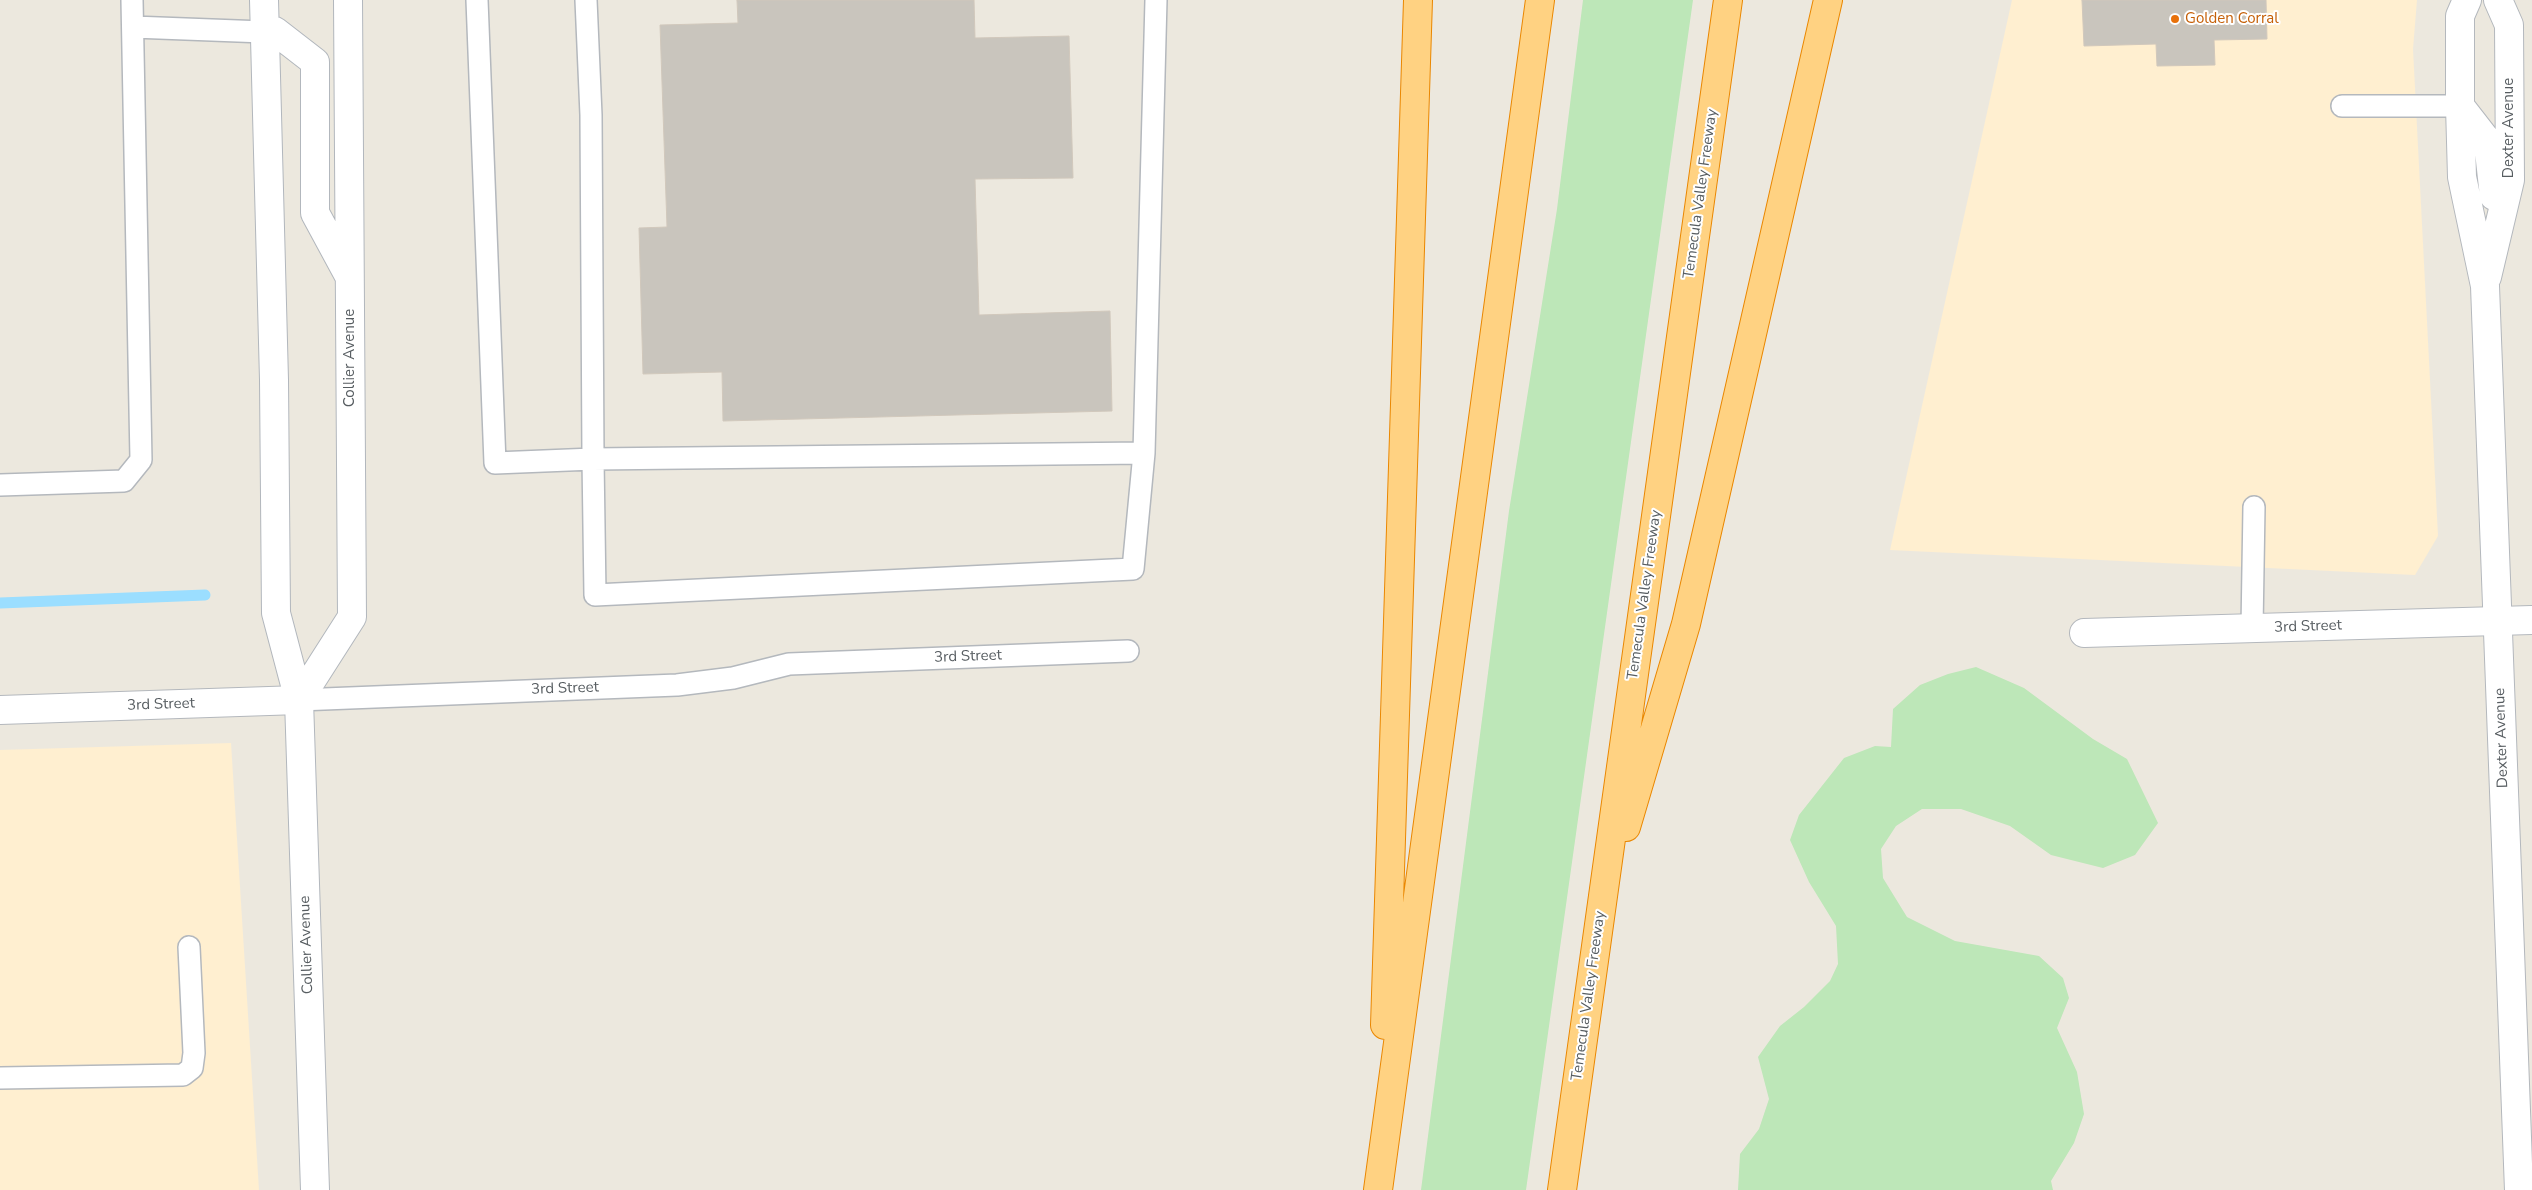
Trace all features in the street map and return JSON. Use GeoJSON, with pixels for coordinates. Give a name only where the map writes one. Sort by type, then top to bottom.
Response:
{"type":"FeatureCollection","features":[{"type":"Feature","properties":{"kind":"highway"},"geometry":{"type":"LineString","coordinates":[[1379,1184],[1418,0]]}},
{"type":"Feature","properties":{"kind":"highway"},"geometry":{"type":"LineString","coordinates":[[1379,1184],[1540,0]]}},
{"type":"Feature","properties":{"kind":"highway","name":"Temecula Valley Freeway"},"geometry":{"type":"LineString","coordinates":[[1562,1190],[1728,0]]}},
{"type":"Feature","properties":{"kind":"highway"},"geometry":{"type":"LineString","coordinates":[[1600,915],[1686,624],[1828,0]]}},
{"type":"Feature","properties":{"kind":"street","name":"Collier Avenue"},"geometry":{"type":"LineString","coordinates":[[264,0],[274,380],[276,613],[299,700],[315,1190]]}},
{"type":"Feature","properties":{"kind":"street","name":"Collier Avenue"},"geometry":{"type":"LineString","coordinates":[[299,700],[352,617],[348,0]]}},
{"type":"Feature","properties":{"kind":"street","name":"Dexter Avenue"},"geometry":{"type":"LineString","coordinates":[[2467,0],[2460,16],[2462,176],[2485,286],[2519,1190]]}},
{"type":"Feature","properties":{"kind":"street","name":"Dexter Avenue"},"geometry":{"type":"LineString","coordinates":[[2485,286],[2510,180],[2509,25],[2498,0]]}},
{"type":"Feature","properties":{"kind":"street"},"geometry":{"type":"LineString","coordinates":[[264,32],[275,32],[315,62],[315,214],[350,277]]}},
{"type":"Feature","properties":{"kind":"street"},"geometry":{"type":"LineString","coordinates":[[2460,106],[2488,142],[2498,230]]}},
{"type":"Feature","properties":{"kind":"street","name":"3rd Street"},"geometry":{"type":"LineString","coordinates":[[2084,633],[2532,620]]}},
{"type":"Feature","properties":{"kind":"street","name":"3rd Street"},"geometry":{"type":"LineString","coordinates":[[0,710],[299,700]]}},
{"type":"Feature","properties":{"kind":"lane"},"geometry":{"type":"LineString","coordinates":[[0,486],[124,481],[141,460],[132,0]]}},
{"type":"Feature","properties":{"kind":"lane"},"geometry":{"type":"LineString","coordinates":[[477,0],[495,463],[593,459],[1144,452]]}},
{"type":"Feature","properties":{"kind":"lane"},"geometry":{"type":"LineString","coordinates":[[586,0],[591,114],[595,595],[1133,568],[1144,452],[1156,0]]}},
{"type":"Feature","properties":{"kind":"lane"},"geometry":{"type":"LineString","coordinates":[[133,27],[264,32]]}},
{"type":"Feature","properties":{"kind":"lane"},"geometry":{"type":"LineString","coordinates":[[2342,106],[2460,106]]}},
{"type":"Feature","properties":{"kind":"lane"},"geometry":{"type":"LineString","coordinates":[[2252,628],[2254,507]]}},
{"type":"Feature","properties":{"kind":"lane","name":"3rd Street"},"geometry":{"type":"LineString","coordinates":[[299,700],[677,685],[734,678],[789,664],[1128,650]]}},
{"type":"Feature","properties":{"kind":"lane"},"geometry":{"type":"LineString","coordinates":[[0,1078],[182,1075],[192,1068],[194,1053],[189,947]]}},
{"type":"Feature","properties":{"kind":"shaded area"},"geometry":{"type":"Polygon","coordinates":[[[2012,0],[2417,0],[2413,49],[2438,536],[2415,575],[1890,550],[2012,0]]]}},
{"type":"Feature","properties":{"kind":"shaded area"},"geometry":{"type":"Polygon","coordinates":[[[231,743],[259,1190],[0,1190],[0,750],[231,743]]]}},
{"type":"Feature","properties":{"kind":"green space"},"geometry":{"type":"Polygon","coordinates":[[[1583,0],[1693,0],[1526,1190],[1421,1190],[1509,511],[1557,209],[1583,0]]]}},
{"type":"Feature","properties":{"kind":"green space"},"geometry":{"type":"Polygon","coordinates":[[[1976,667],[2024,688],[2093,739],[2127,759],[2158,823],[2135,855],[2103,868],[2051,855],[2010,826],[1961,809],[1922,809],[1896,826],[1881,849],[1883,878],[1907,917],[1955,941],[2039,956],[2063,978],[2069,998],[2057,1028],[2077,1072],[2084,1114],[2074,1143],[2051,1181],[2053,1190],[1738,1190],[1740,1154],[1759,1129],[1769,1099],[1758,1057],[1780,1026],[1804,1007],[1830,981],[1838,964],[1836,926],[1809,882],[1790,840],[1799,815],[1844,758],[1875,746],[1891,747],[1893,709],[1920,685],[1948,674],[1976,667]]]}},
{"type":"Feature","properties":{"kind":"building"},"geometry":{"type":"Polygon","coordinates":[[[737,0],[974,0],[975,38],[1069,36],[1073,178],[975,179],[979,315],[1110,311],[1112,411],[723,421],[722,372],[643,374],[639,228],[667,227],[660,25],[738,23],[737,0]]]}},
{"type":"Feature","properties":{"kind":"building","name":"Golden Corral"},"geometry":{"type":"Polygon","coordinates":[[[2082,0],[2266,0],[2267,39],[2214,40],[2215,65],[2157,66],[2156,44],[2084,46],[2082,0]]]}},
{"type":"Feature","properties":{"kind":"waterway"},"geometry":{"type":"LineString","coordinates":[[0,603],[205,595]]}},
{"type":"Feature","properties":{"kind":"place","name":"Golden Corral"},"geometry":{"type":"Point","coordinates":[2175,19]}}]}
